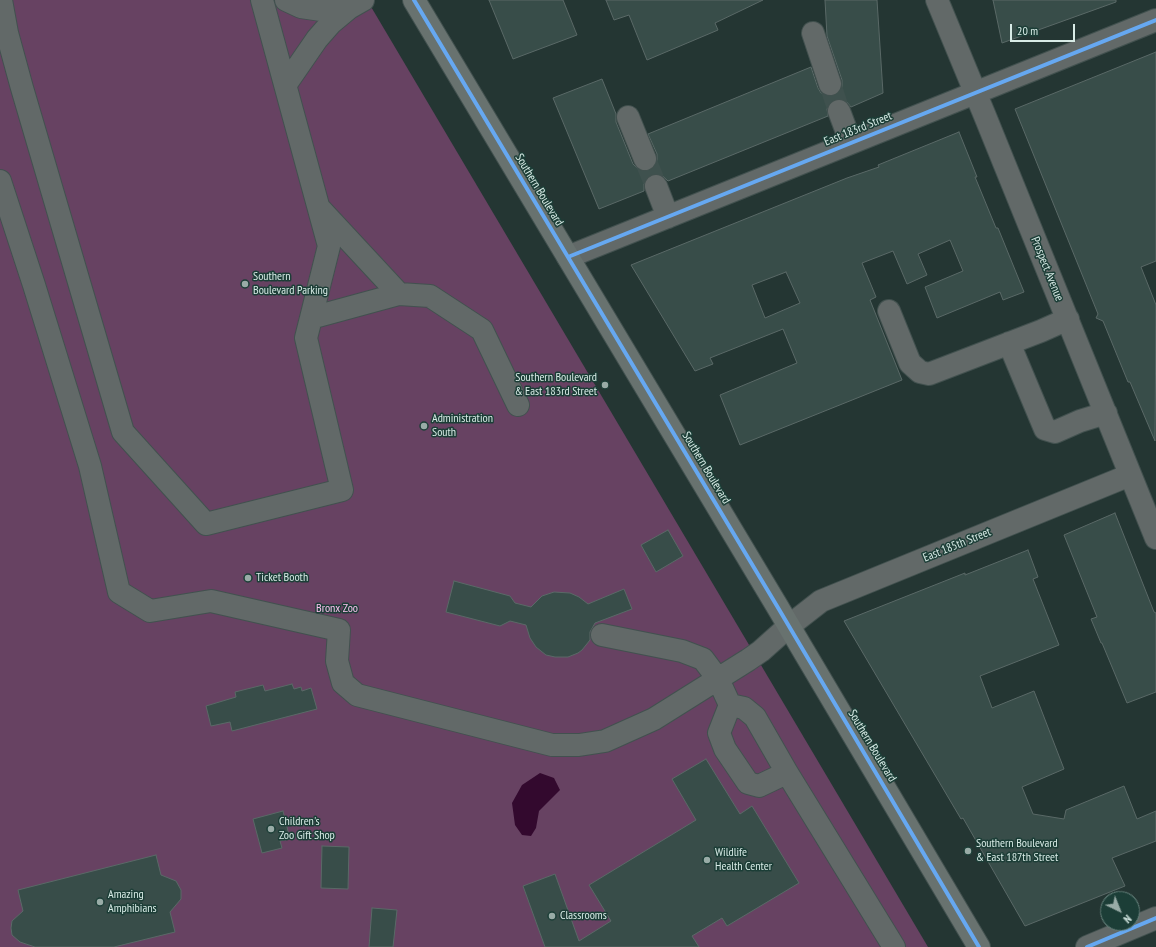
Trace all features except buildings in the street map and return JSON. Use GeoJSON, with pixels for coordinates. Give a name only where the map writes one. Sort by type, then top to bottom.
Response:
{"type":"FeatureCollection","features":[{"type":"Feature","properties":{"kind":"main road","name":"Southern Boulevard"},"geometry":{"type":"LineString","coordinates":[[414,0],[789,626],[979,947]]}},
{"type":"Feature","properties":{"kind":"street"},"geometry":{"type":"LineString","coordinates":[[1,0],[7,33],[22,88],[123,432],[206,524],[342,490],[306,338],[329,246],[262,0]]}},
{"type":"Feature","properties":{"kind":"street"},"geometry":{"type":"LineString","coordinates":[[286,0],[301,7],[328,11],[356,4]]}},
{"type":"Feature","properties":{"kind":"street","name":"Prospect Avenue"},"geometry":{"type":"LineString","coordinates":[[936,0],[976,93],[1156,538]]}},
{"type":"Feature","properties":{"kind":"street"},"geometry":{"type":"LineString","coordinates":[[286,84],[331,23],[356,4]]}},
{"type":"Feature","properties":{"kind":"street","name":"East 183rd Street"},"geometry":{"type":"LineString","coordinates":[[568,257],[1156,20]]}},
{"type":"Feature","properties":{"kind":"street"},"geometry":{"type":"LineString","coordinates":[[813,33],[830,84]]}},
{"type":"Feature","properties":{"kind":"street"},"geometry":{"type":"LineString","coordinates":[[839,111],[851,143]]}},
{"type":"Feature","properties":{"kind":"street"},"geometry":{"type":"LineString","coordinates":[[628,117],[645,159]]}},
{"type":"Feature","properties":{"kind":"street","name":"East 185th Street"},"geometry":{"type":"LineString","coordinates":[[0,181],[90,466],[119,592],[150,611],[211,601],[339,630],[337,661],[343,683],[357,695],[552,745],[579,745],[605,741],[654,719],[757,654],[789,626],[822,601],[1130,475]]}},
{"type":"Feature","properties":{"kind":"street"},"geometry":{"type":"LineString","coordinates":[[656,186],[668,217]]}},
{"type":"Feature","properties":{"kind":"street"},"geometry":{"type":"LineString","coordinates":[[319,208],[399,294]]}},
{"type":"Feature","properties":{"kind":"street"},"geometry":{"type":"LineString","coordinates":[[311,318],[399,294],[430,296],[482,330],[518,405]]}},
{"type":"Feature","properties":{"kind":"street"},"geometry":{"type":"LineString","coordinates":[[889,311],[910,363],[920,372],[929,374],[1068,319]]}},
{"type":"Feature","properties":{"kind":"street"},"geometry":{"type":"LineString","coordinates":[[1009,343],[1045,429],[1055,432],[1080,421],[1106,413]]}},
{"type":"Feature","properties":{"kind":"street"},"geometry":{"type":"LineString","coordinates":[[602,635],[682,651],[703,659],[718,679],[730,705],[719,733],[725,749],[748,783],[759,786],[780,776],[786,771]]}},
{"type":"Feature","properties":{"kind":"street"},"geometry":{"type":"LineString","coordinates":[[730,705],[744,708],[755,717],[786,771],[894,947]]}},
{"type":"Feature","properties":{"kind":"street"},"geometry":{"type":"LineString","coordinates":[[1087,947],[1156,918]]}},
{"type":"Feature","properties":{"kind":"green space","name":"Bronx Zoo"},"geometry":{"type":"Polygon","coordinates":[[[0,0],[367,0],[928,947],[0,947],[0,0]]]}},
{"type":"Feature","properties":{"kind":"shaded area"},"geometry":{"type":"Polygon","coordinates":[[[540,773],[554,778],[560,790],[539,811],[536,828],[531,836],[522,835],[515,825],[512,803],[522,785],[540,773]]]}},
{"type":"Feature","properties":{"kind":"tunnel"},"geometry":{"type":"LineString","coordinates":[[830,84],[839,111]]}},
{"type":"Feature","properties":{"kind":"tunnel"},"geometry":{"type":"LineString","coordinates":[[645,159],[656,186]]}},
{"type":"Feature","properties":{"kind":"cycle path"},"geometry":{"type":"LineString","coordinates":[[414,0],[777,606],[979,947]]}},
{"type":"Feature","properties":{"kind":"cycle path"},"geometry":{"type":"LineString","coordinates":[[568,257],[1156,20]]}},
{"type":"Feature","properties":{"kind":"cycle path"},"geometry":{"type":"LineString","coordinates":[[1087,947],[1156,918]]}},
{"type":"Feature","properties":{"kind":"place","name":"Southern Boulevard Parking"},"geometry":{"type":"Point","coordinates":[245,284]}},
{"type":"Feature","properties":{"kind":"place","name":"Southern Boulevard & East 183rd Street"},"geometry":{"type":"Point","coordinates":[605,385]}},
{"type":"Feature","properties":{"kind":"place","name":"Administration South"},"geometry":{"type":"Point","coordinates":[424,426]}},
{"type":"Feature","properties":{"kind":"place","name":"Ticket Booth"},"geometry":{"type":"Point","coordinates":[248,578]}},
{"type":"Feature","properties":{"kind":"place","name":"Children's Zoo Gift Shop"},"geometry":{"type":"Point","coordinates":[271,829]}},
{"type":"Feature","properties":{"kind":"place","name":"Southern Boulevard & East 187th Street"},"geometry":{"type":"Point","coordinates":[968,851]}},
{"type":"Feature","properties":{"kind":"place","name":"Wildlife Health Center"},"geometry":{"type":"Point","coordinates":[707,860]}},
{"type":"Feature","properties":{"kind":"place","name":"Amazing Amphibians"},"geometry":{"type":"Point","coordinates":[100,902]}},
{"type":"Feature","properties":{"kind":"place","name":"Classrooms"},"geometry":{"type":"Point","coordinates":[552,916]}}]}
